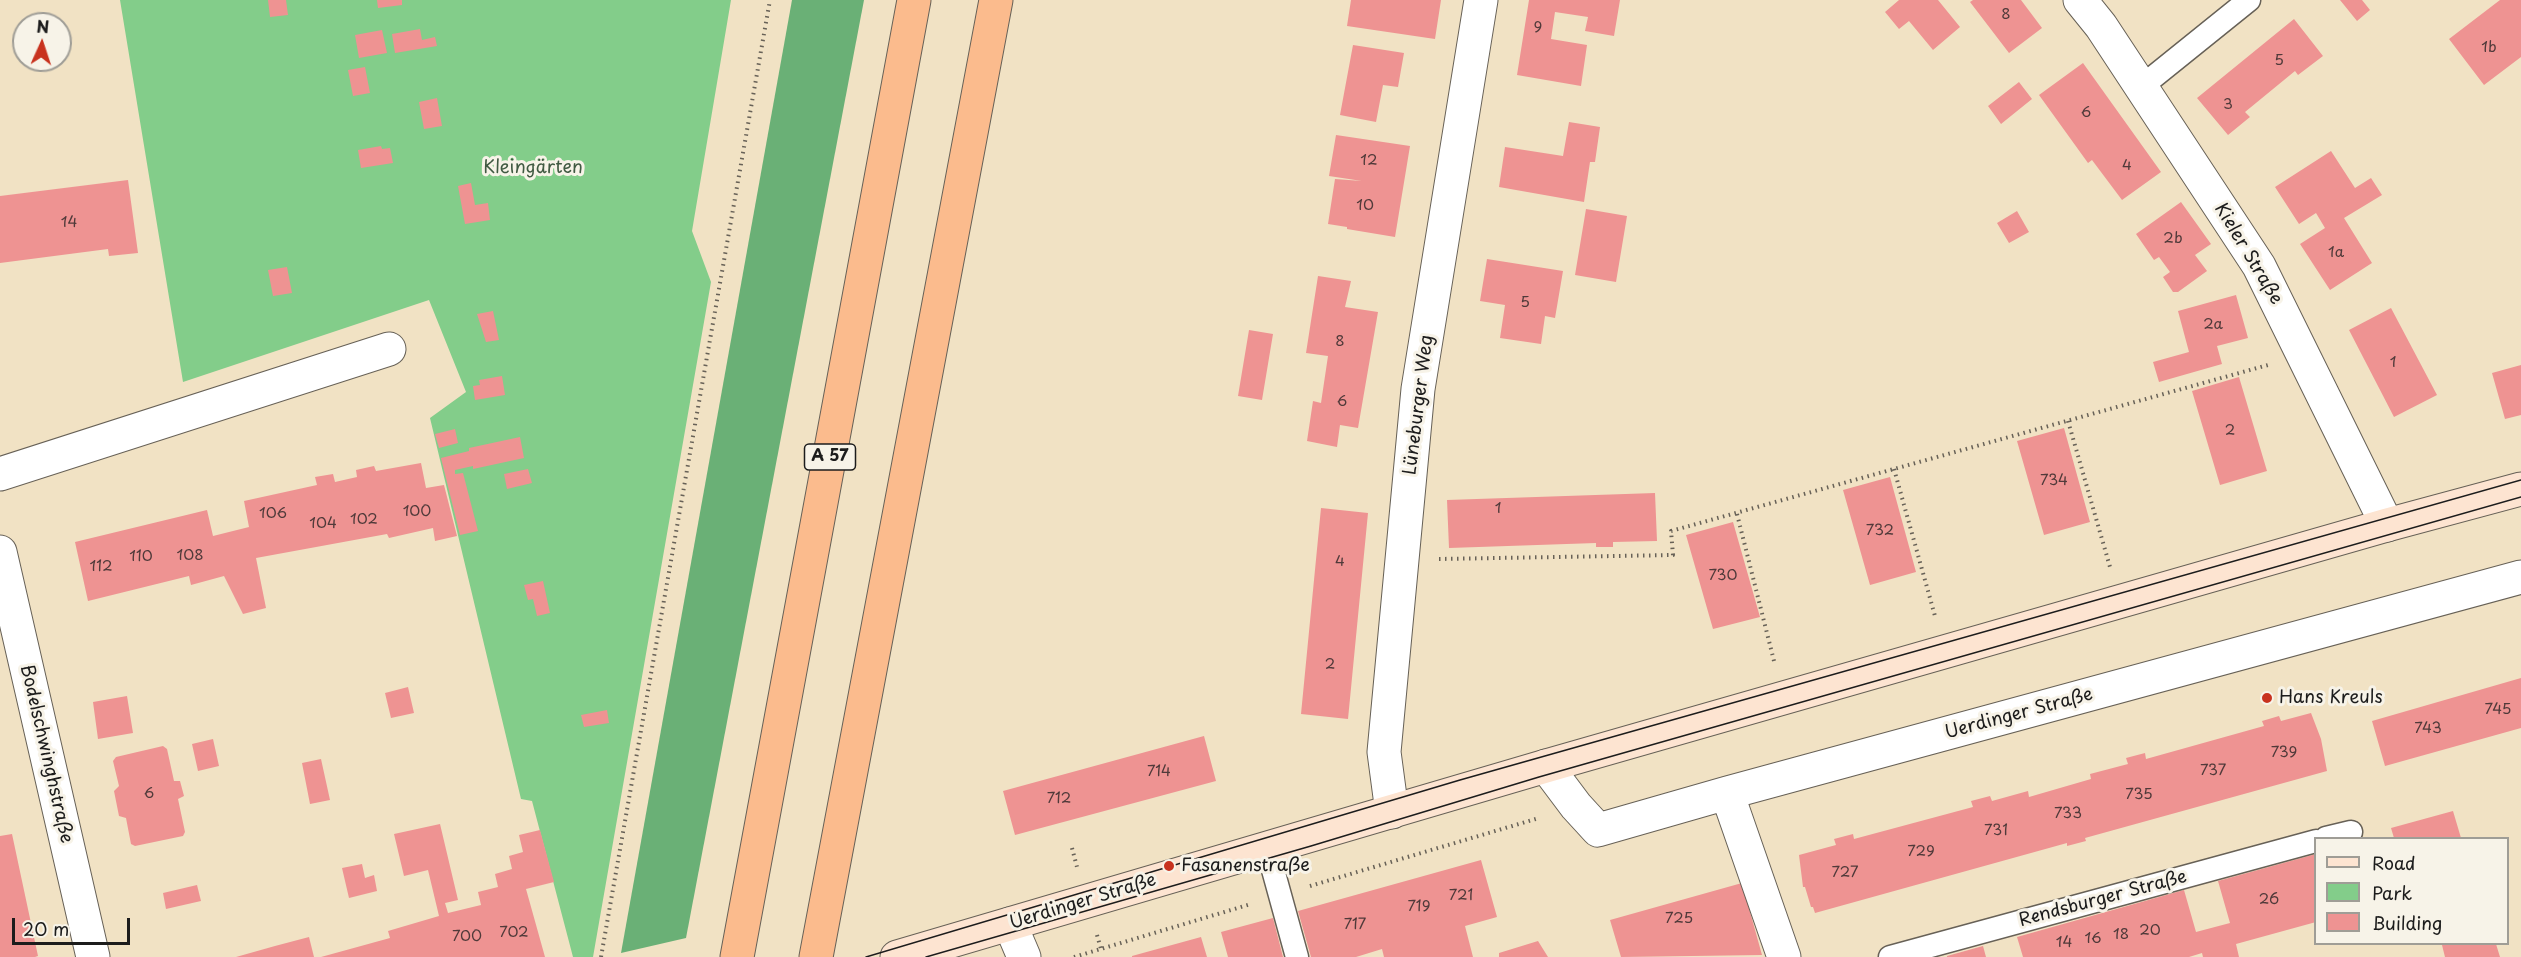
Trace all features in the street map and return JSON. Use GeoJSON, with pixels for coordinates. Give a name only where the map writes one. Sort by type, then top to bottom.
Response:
{"type":"FeatureCollection","features":[{"type":"Feature","properties":{"kind":"highway","name":"A 57"},"geometry":{"type":"LineString","coordinates":[[737,957],[914,0]]}},
{"type":"Feature","properties":{"kind":"highway"},"geometry":{"type":"LineString","coordinates":[[816,957],[996,0]]}},
{"type":"Feature","properties":{"kind":"street","name":"Lüneburger Weg"},"geometry":{"type":"LineString","coordinates":[[1392,812],[1384,752],[1418,389],[1481,0]]}},
{"type":"Feature","properties":{"kind":"street","name":"Kieler Straße"},"geometry":{"type":"LineString","coordinates":[[2080,0],[2101,26],[2259,266],[2387,525]]}},
{"type":"Feature","properties":{"kind":"street"},"geometry":{"type":"LineString","coordinates":[[0,474],[389,348]]}},
{"type":"Feature","properties":{"kind":"street","name":"Uerdinger Straße"},"geometry":{"type":"LineString","coordinates":[[897,957],[1546,766],[2387,525],[2521,489]]}},
{"type":"Feature","properties":{"kind":"street","name":"Bodelschwinghstraße"},"geometry":{"type":"LineString","coordinates":[[0,552],[93,957]]}},
{"type":"Feature","properties":{"kind":"street","name":"Uerdinger Straße"},"geometry":{"type":"LineString","coordinates":[[1546,766],[1576,806],[1598,830],[2521,578]]}},
{"type":"Feature","properties":{"kind":"street"},"geometry":{"type":"LineString","coordinates":[[1727,793],[1784,957]]}},
{"type":"Feature","properties":{"kind":"street"},"geometry":{"type":"LineString","coordinates":[[1010,924],[1024,957]]}},
{"type":"Feature","properties":{"kind":"lane"},"geometry":{"type":"LineString","coordinates":[[2141,87],[2249,0]]}},
{"type":"Feature","properties":{"kind":"lane"},"geometry":{"type":"LineString","coordinates":[[2330,837],[2351,832]]}},
{"type":"Feature","properties":{"kind":"lane","name":"Rendsburger Straße"},"geometry":{"type":"LineString","coordinates":[[1890,957],[2314,842]]}},
{"type":"Feature","properties":{"kind":"lane"},"geometry":{"type":"LineString","coordinates":[[1267,848],[1297,957]]}},
{"type":"Feature","properties":{"kind":"path"},"geometry":{"type":"LineString","coordinates":[[601,957],[770,0]]}},
{"type":"Feature","properties":{"kind":"path"},"geometry":{"type":"LineString","coordinates":[[1402,560],[1673,555],[1671,531],[2303,355]]}},
{"type":"Feature","properties":{"kind":"path"},"geometry":{"type":"LineString","coordinates":[[2068,421],[2120,602]]}},
{"type":"Feature","properties":{"kind":"path"},"geometry":{"type":"LineString","coordinates":[[1894,470],[1945,652]]}},
{"type":"Feature","properties":{"kind":"path"},"geometry":{"type":"LineString","coordinates":[[1737,514],[1784,698]]}},
{"type":"Feature","properties":{"kind":"path"},"geometry":{"type":"LineString","coordinates":[[1074,957],[1576,806]]}},
{"type":"Feature","properties":{"kind":"green space","name":"Kleingärten"},"geometry":{"type":"Polygon","coordinates":[[[120,0],[731,0],[692,231],[711,282],[593,957],[573,957],[532,801],[521,799],[430,418],[466,392],[429,300],[183,382],[120,0]]]}},
{"type":"Feature","properties":{"kind":"green space"},"geometry":{"type":"Polygon","coordinates":[[[792,0],[864,0],[686,938],[621,953],[792,0]]]}},
{"type":"Feature","properties":{"kind":"building"},"geometry":{"type":"Polygon","coordinates":[[[268,0],[286,0],[288,15],[270,17],[268,0]]]}},
{"type":"Feature","properties":{"kind":"building"},"geometry":{"type":"Polygon","coordinates":[[[377,0],[402,0],[402,5],[378,8],[377,0]]]}},
{"type":"Feature","properties":{"kind":"building"},"geometry":{"type":"Polygon","coordinates":[[[1351,0],[1441,0],[1435,39],[1347,26],[1351,0]]]}},
{"type":"Feature","properties":{"kind":"building"},"geometry":{"type":"Polygon","coordinates":[[[1529,0],[1620,0],[1614,36],[1585,31],[1588,17],[1555,12],[1551,39],[1587,45],[1581,86],[1517,75],[1529,0]]]}},
{"type":"Feature","properties":{"kind":"building"},"geometry":{"type":"Polygon","coordinates":[[[1899,0],[1938,0],[1960,27],[1933,50],[1909,21],[1899,29],[1885,12],[1899,0]]]}},
{"type":"Feature","properties":{"kind":"building"},"geometry":{"type":"Polygon","coordinates":[[[1973,0],[2021,0],[2042,28],[2009,53],[1970,2],[1973,0]]]}},
{"type":"Feature","properties":{"kind":"building"},"geometry":{"type":"Polygon","coordinates":[[[2340,0],[2362,0],[2370,10],[2357,21],[2340,0]]]}},
{"type":"Feature","properties":{"kind":"building"},"geometry":{"type":"Polygon","coordinates":[[[2500,0],[2521,0],[2521,57],[2484,85],[2449,39],[2500,0]]]}},
{"type":"Feature","properties":{"kind":"building"},"geometry":{"type":"Polygon","coordinates":[[[2294,19],[2323,56],[2298,75],[2295,71],[2245,112],[2250,117],[2228,135],[2197,98],[2294,19]]]}},
{"type":"Feature","properties":{"kind":"building"},"geometry":{"type":"Polygon","coordinates":[[[420,29],[422,40],[435,37],[437,46],[395,53],[392,34],[420,29]]]}},
{"type":"Feature","properties":{"kind":"building"},"geometry":{"type":"Polygon","coordinates":[[[382,30],[387,53],[359,58],[355,35],[382,30]]]}},
{"type":"Feature","properties":{"kind":"building"},"geometry":{"type":"Polygon","coordinates":[[[1353,45],[1404,53],[1398,87],[1383,85],[1376,122],[1340,115],[1353,45]]]}},
{"type":"Feature","properties":{"kind":"building"},"geometry":{"type":"Polygon","coordinates":[[[2083,63],[2161,172],[2122,200],[2092,160],[2088,163],[2039,95],[2083,63]]]}},
{"type":"Feature","properties":{"kind":"building"},"geometry":{"type":"Polygon","coordinates":[[[365,67],[370,93],[353,96],[348,70],[365,67]]]}},
{"type":"Feature","properties":{"kind":"building"},"geometry":{"type":"Polygon","coordinates":[[[2019,82],[2032,99],[2001,124],[1988,106],[2019,82]]]}},
{"type":"Feature","properties":{"kind":"building"},"geometry":{"type":"Polygon","coordinates":[[[437,98],[442,126],[424,129],[419,102],[437,98]]]}},
{"type":"Feature","properties":{"kind":"building"},"geometry":{"type":"Polygon","coordinates":[[[1569,122],[1600,127],[1595,162],[1590,162],[1584,202],[1499,187],[1505,147],[1563,156],[1569,122]]]}},
{"type":"Feature","properties":{"kind":"building"},"geometry":{"type":"Polygon","coordinates":[[[1336,135],[1410,146],[1395,237],[1328,224],[1335,179],[1362,181],[1329,176],[1336,135]]]}},
{"type":"Feature","properties":{"kind":"building"},"geometry":{"type":"Polygon","coordinates":[[[381,146],[382,149],[390,148],[393,163],[361,168],[358,150],[381,146]]]}},
{"type":"Feature","properties":{"kind":"building"},"geometry":{"type":"Polygon","coordinates":[[[2331,151],[2355,188],[2371,178],[2382,195],[2344,218],[2372,263],[2330,290],[2300,244],[2325,228],[2316,213],[2299,224],[2275,187],[2331,151]]]}},
{"type":"Feature","properties":{"kind":"building"},"geometry":{"type":"Polygon","coordinates":[[[128,180],[138,253],[109,256],[108,249],[0,263],[0,196],[128,180]]]}},
{"type":"Feature","properties":{"kind":"building"},"geometry":{"type":"Polygon","coordinates":[[[471,183],[475,205],[488,203],[490,220],[465,224],[458,186],[471,183]]]}},
{"type":"Feature","properties":{"kind":"building"},"geometry":{"type":"Polygon","coordinates":[[[2181,202],[2211,244],[2195,255],[2207,271],[2178,292],[2173,292],[2163,277],[2170,272],[2159,257],[2154,260],[2136,234],[2181,202]]]}},
{"type":"Feature","properties":{"kind":"building"},"geometry":{"type":"Polygon","coordinates":[[[1586,209],[1627,216],[1616,282],[1575,275],[1586,209]]]}},
{"type":"Feature","properties":{"kind":"building"},"geometry":{"type":"Polygon","coordinates":[[[2017,211],[2029,232],[2009,243],[1997,223],[2017,211]]]}},
{"type":"Feature","properties":{"kind":"building"},"geometry":{"type":"Polygon","coordinates":[[[1487,259],[1563,271],[1555,318],[1545,316],[1541,344],[1500,338],[1505,305],[1480,301],[1487,259]]]}},
{"type":"Feature","properties":{"kind":"building"},"geometry":{"type":"Polygon","coordinates":[[[287,267],[292,293],[273,296],[268,270],[287,267]]]}},
{"type":"Feature","properties":{"kind":"building"},"geometry":{"type":"Polygon","coordinates":[[[1318,276],[1351,281],[1345,307],[1378,312],[1358,428],[1340,425],[1337,447],[1307,441],[1313,401],[1321,403],[1328,356],[1306,353],[1318,276]]]}},
{"type":"Feature","properties":{"kind":"building"},"geometry":{"type":"Polygon","coordinates":[[[2236,295],[2248,338],[2217,346],[2222,364],[2159,382],[2153,362],[2189,352],[2178,311],[2236,295]]]}},
{"type":"Feature","properties":{"kind":"building"},"geometry":{"type":"Polygon","coordinates":[[[2391,308],[2437,395],[2394,417],[2349,330],[2391,308]]]}},
{"type":"Feature","properties":{"kind":"building"},"geometry":{"type":"Polygon","coordinates":[[[493,311],[499,340],[486,342],[477,314],[493,311]]]}},
{"type":"Feature","properties":{"kind":"building"},"geometry":{"type":"Polygon","coordinates":[[[1249,330],[1273,334],[1262,400],[1238,396],[1249,330]]]}},
{"type":"Feature","properties":{"kind":"building"},"geometry":{"type":"Polygon","coordinates":[[[2521,365],[2521,415],[2505,419],[2492,373],[2521,365]]]}},
{"type":"Feature","properties":{"kind":"building"},"geometry":{"type":"Polygon","coordinates":[[[502,376],[505,395],[475,400],[473,386],[480,385],[479,380],[502,376]]]}},
{"type":"Feature","properties":{"kind":"building"},"geometry":{"type":"Polygon","coordinates":[[[2239,377],[2267,471],[2220,485],[2192,391],[2239,377]]]}},
{"type":"Feature","properties":{"kind":"building"},"geometry":{"type":"Polygon","coordinates":[[[2064,428],[2090,522],[2044,535],[2017,441],[2064,428]]]}},
{"type":"Feature","properties":{"kind":"building"},"geometry":{"type":"Polygon","coordinates":[[[455,429],[458,443],[439,448],[435,434],[455,429]]]}},
{"type":"Feature","properties":{"kind":"building"},"geometry":{"type":"Polygon","coordinates":[[[520,437],[524,458],[473,469],[473,466],[455,470],[455,474],[463,473],[478,531],[460,535],[441,458],[469,451],[469,448],[520,437]]]}},
{"type":"Feature","properties":{"kind":"building"},"geometry":{"type":"Polygon","coordinates":[[[421,463],[426,488],[444,485],[457,536],[435,541],[433,528],[389,538],[387,534],[256,558],[266,608],[243,614],[224,576],[191,585],[189,576],[88,601],[75,542],[207,510],[213,536],[249,527],[244,501],[317,485],[315,477],[333,474],[335,482],[357,477],[356,470],[374,466],[376,471],[421,463]]]}},
{"type":"Feature","properties":{"kind":"building"},"geometry":{"type":"Polygon","coordinates":[[[528,469],[532,483],[507,489],[504,474],[528,469]]]}},
{"type":"Feature","properties":{"kind":"building"},"geometry":{"type":"Polygon","coordinates":[[[1890,477],[1916,572],[1870,585],[1843,490],[1890,477]]]}},
{"type":"Feature","properties":{"kind":"building"},"geometry":{"type":"Polygon","coordinates":[[[1655,493],[1657,541],[1613,542],[1613,547],[1596,547],[1596,543],[1449,548],[1447,500],[1655,493]]]}},
{"type":"Feature","properties":{"kind":"building"},"geometry":{"type":"Polygon","coordinates":[[[1321,508],[1368,513],[1348,719],[1301,714],[1321,508]]]}},
{"type":"Feature","properties":{"kind":"building"},"geometry":{"type":"Polygon","coordinates":[[[1733,522],[1760,617],[1713,629],[1686,535],[1733,522]]]}},
{"type":"Feature","properties":{"kind":"building"},"geometry":{"type":"Polygon","coordinates":[[[543,581],[550,613],[537,616],[533,599],[528,600],[524,585],[543,581]]]}},
{"type":"Feature","properties":{"kind":"building"},"geometry":{"type":"Polygon","coordinates":[[[2521,678],[2521,728],[2385,766],[2372,721],[2521,678]]]}},
{"type":"Feature","properties":{"kind":"building"},"geometry":{"type":"Polygon","coordinates":[[[408,687],[414,713],[391,718],[385,693],[408,687]]]}},
{"type":"Feature","properties":{"kind":"building"},"geometry":{"type":"Polygon","coordinates":[[[127,696],[133,733],[98,739],[93,702],[127,696]]]}},
{"type":"Feature","properties":{"kind":"building"},"geometry":{"type":"Polygon","coordinates":[[[607,710],[609,723],[584,727],[581,715],[607,710]]]}},
{"type":"Feature","properties":{"kind":"building"},"geometry":{"type":"Polygon","coordinates":[[[2311,713],[2321,739],[2327,771],[2085,838],[2086,841],[2067,846],[2067,843],[1815,913],[1805,887],[1803,887],[1799,855],[1836,845],[1834,839],[1853,834],[1854,839],[1973,807],[1971,801],[1990,796],[1992,801],[2028,791],[2029,797],[2091,779],[2090,774],[2128,764],[2126,758],[2145,753],[2146,759],[2264,726],[2262,721],[2279,716],[2281,721],[2311,713]]]}},
{"type":"Feature","properties":{"kind":"building"},"geometry":{"type":"Polygon","coordinates":[[[1204,736],[1216,781],[1015,835],[1003,791],[1204,736]]]}},
{"type":"Feature","properties":{"kind":"building"},"geometry":{"type":"Polygon","coordinates":[[[213,739],[219,766],[198,771],[192,744],[213,739]]]}},
{"type":"Feature","properties":{"kind":"building"},"geometry":{"type":"Polygon","coordinates":[[[163,746],[167,749],[174,781],[180,781],[184,796],[178,799],[185,832],[183,836],[135,846],[131,844],[126,818],[119,816],[114,791],[119,786],[113,761],[116,757],[163,746]]]}},
{"type":"Feature","properties":{"kind":"building"},"geometry":{"type":"Polygon","coordinates":[[[321,759],[330,800],[310,804],[302,763],[321,759]]]}},
{"type":"Feature","properties":{"kind":"building"},"geometry":{"type":"Polygon","coordinates":[[[2453,811],[2461,837],[2394,837],[2391,828],[2453,811]]]}},
{"type":"Feature","properties":{"kind":"building"},"geometry":{"type":"Polygon","coordinates":[[[440,824],[458,900],[445,903],[448,913],[481,905],[478,892],[498,887],[495,874],[512,869],[509,856],[523,852],[519,835],[540,830],[554,882],[526,889],[545,957],[321,957],[390,938],[388,931],[439,916],[428,870],[404,876],[394,834],[440,824]]]}},
{"type":"Feature","properties":{"kind":"building"},"geometry":{"type":"Polygon","coordinates":[[[12,834],[38,956],[35,957],[0,957],[0,836],[12,834]]]}},
{"type":"Feature","properties":{"kind":"building"},"geometry":{"type":"Polygon","coordinates":[[[2314,855],[2314,923],[2236,944],[2239,957],[2203,957],[2202,953],[2189,957],[2023,957],[2017,937],[2184,890],[2196,932],[2230,923],[2218,881],[2314,855]]]}},
{"type":"Feature","properties":{"kind":"building"},"geometry":{"type":"Polygon","coordinates":[[[1481,860],[1497,917],[1465,926],[1473,957],[1384,957],[1382,949],[1356,957],[1311,957],[1298,911],[1481,860]]]}},
{"type":"Feature","properties":{"kind":"building"},"geometry":{"type":"Polygon","coordinates":[[[362,864],[365,878],[374,875],[377,891],[349,898],[342,868],[362,864]]]}},
{"type":"Feature","properties":{"kind":"building"},"geometry":{"type":"Polygon","coordinates":[[[1742,883],[1762,955],[1621,957],[1610,920],[1742,883]]]}},
{"type":"Feature","properties":{"kind":"building"},"geometry":{"type":"Polygon","coordinates":[[[197,885],[201,901],[166,909],[163,893],[197,885]]]}},
{"type":"Feature","properties":{"kind":"building"},"geometry":{"type":"Polygon","coordinates":[[[1273,918],[1283,957],[1228,957],[1221,932],[1273,918]]]}},
{"type":"Feature","properties":{"kind":"building"},"geometry":{"type":"Polygon","coordinates":[[[309,937],[314,957],[236,957],[275,946],[309,937]]]}},
{"type":"Feature","properties":{"kind":"building"},"geometry":{"type":"Polygon","coordinates":[[[1201,937],[1207,957],[1132,957],[1132,956],[1201,937]]]}},
{"type":"Feature","properties":{"kind":"building"},"geometry":{"type":"Polygon","coordinates":[[[1538,941],[1548,957],[1499,957],[1499,953],[1538,941]]]}},
{"type":"Feature","properties":{"kind":"building"},"geometry":{"type":"Polygon","coordinates":[[[2442,945],[2496,945],[2500,957],[2445,957],[2442,945]]]}},
{"type":"Feature","properties":{"kind":"building"},"geometry":{"type":"Polygon","coordinates":[[[1983,946],[1986,957],[1947,957],[1947,956],[1983,946]]]}},
{"type":"Feature","properties":{"kind":"tram line"},"geometry":{"type":"LineString","coordinates":[[866,957],[1460,780],[2521,480]]}},
{"type":"Feature","properties":{"kind":"tram line"},"geometry":{"type":"LineString","coordinates":[[926,957],[1311,846],[1539,777],[2521,497]]}},
{"type":"Feature","properties":{"kind":"place","name":"Hans Kreuls"},"geometry":{"type":"Point","coordinates":[2267,698]}},
{"type":"Feature","properties":{"kind":"place","name":"Fasanenstraße"},"geometry":{"type":"Point","coordinates":[1169,866]}}]}
